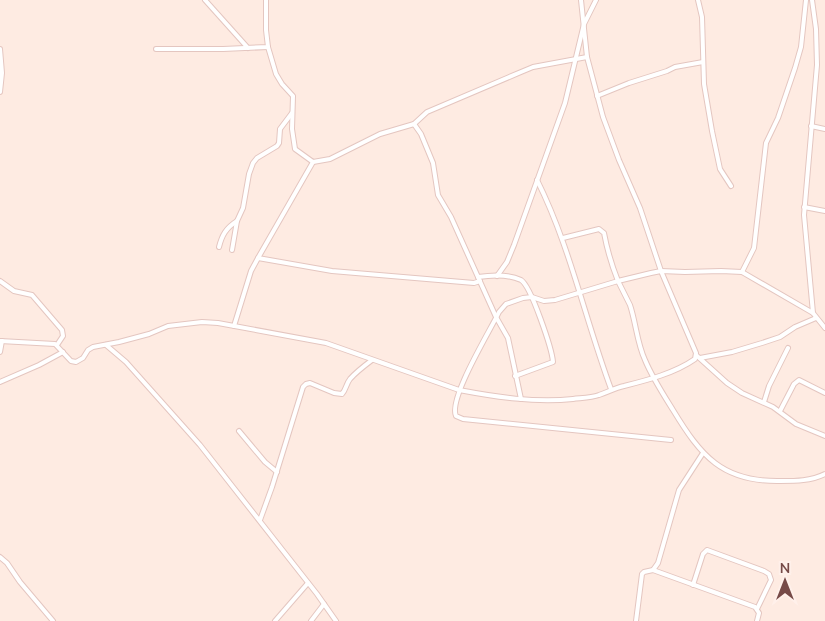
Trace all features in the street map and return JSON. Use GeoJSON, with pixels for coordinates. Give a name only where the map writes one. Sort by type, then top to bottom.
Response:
{"type":"FeatureCollection","features":[{"type":"Feature","properties":{"kind":"street"},"geometry":{"type":"LineString","coordinates":[[205,0],[248,48]]}},
{"type":"Feature","properties":{"kind":"street"},"geometry":{"type":"LineString","coordinates":[[266,0],[268,47],[276,74],[292,96],[292,142],[295,149],[313,162],[330,159],[380,134],[414,124],[427,112],[521,72],[587,57]]}},
{"type":"Feature","properties":{"kind":"street"},"geometry":{"type":"LineString","coordinates":[[581,0],[587,57],[597,96],[618,160],[642,215],[661,271],[698,356],[726,383],[742,393],[764,402],[796,424],[825,436]]}},
{"type":"Feature","properties":{"kind":"street"},"geometry":{"type":"LineString","coordinates":[[497,276],[514,245],[565,102],[584,24],[596,0]]}},
{"type":"Feature","properties":{"kind":"street"},"geometry":{"type":"LineString","coordinates":[[698,0],[702,17],[705,90],[717,159],[724,178],[731,186]]}},
{"type":"Feature","properties":{"kind":"street"},"geometry":{"type":"LineString","coordinates":[[742,272],[754,248],[766,143],[778,118],[801,47],[806,0]]}},
{"type":"Feature","properties":{"kind":"street"},"geometry":{"type":"LineString","coordinates":[[812,0],[816,29],[817,65],[804,207],[805,240],[813,313],[825,328]]}},
{"type":"Feature","properties":{"kind":"street"},"geometry":{"type":"LineString","coordinates":[[156,49],[268,47]]}},
{"type":"Feature","properties":{"kind":"street"},"geometry":{"type":"LineString","coordinates":[[0,49],[0,92]]}},
{"type":"Feature","properties":{"kind":"street"},"geometry":{"type":"LineString","coordinates":[[597,96],[667,71],[675,66],[704,62]]}},
{"type":"Feature","properties":{"kind":"street"},"geometry":{"type":"LineString","coordinates":[[232,250],[237,221],[243,208],[249,174],[253,163],[257,158],[280,143],[280,129],[292,113]]}},
{"type":"Feature","properties":{"kind":"street"},"geometry":{"type":"LineString","coordinates":[[414,124],[421,134],[434,163],[438,195],[451,217],[496,317],[508,338],[521,399]]}},
{"type":"Feature","properties":{"kind":"street"},"geometry":{"type":"LineString","coordinates":[[811,126],[825,129]]}},
{"type":"Feature","properties":{"kind":"street"},"geometry":{"type":"LineString","coordinates":[[234,326],[246,286],[258,258],[313,162]]}},
{"type":"Feature","properties":{"kind":"street"},"geometry":{"type":"LineString","coordinates":[[537,180],[551,207],[563,238],[568,260],[611,389]]}},
{"type":"Feature","properties":{"kind":"street"},"geometry":{"type":"LineString","coordinates":[[804,207],[825,211]]}},
{"type":"Feature","properties":{"kind":"street"},"geometry":{"type":"LineString","coordinates":[[219,247],[224,232],[237,221]]}},
{"type":"Feature","properties":{"kind":"street"},"geometry":{"type":"LineString","coordinates":[[563,238],[599,229],[604,233],[618,281],[629,304],[645,360],[685,430],[710,460],[729,472],[745,478],[765,481],[815,479],[825,474]]}},
{"type":"Feature","properties":{"kind":"street"},"geometry":{"type":"LineString","coordinates":[[258,258],[343,273],[474,283],[479,279],[497,276],[521,280],[532,297],[553,362],[515,376]]}},
{"type":"Feature","properties":{"kind":"street"},"geometry":{"type":"LineString","coordinates":[[671,440],[463,419],[456,416],[454,412],[459,390],[496,317],[506,304],[532,297],[549,301],[661,271],[721,271],[742,272],[813,313]]}},
{"type":"Feature","properties":{"kind":"street"},"geometry":{"type":"LineString","coordinates":[[0,281],[14,291],[32,295],[62,330],[63,336],[57,345]]}},
{"type":"Feature","properties":{"kind":"street"},"geometry":{"type":"LineString","coordinates":[[0,352],[1,341],[38,342],[57,345],[71,361],[76,362],[90,348],[149,334],[168,326],[202,322],[326,343],[459,390],[521,399],[559,400],[599,395],[611,389],[654,377],[687,364],[698,356],[732,352],[762,344],[780,337],[795,327],[816,318]]}},
{"type":"Feature","properties":{"kind":"street"},"geometry":{"type":"LineString","coordinates":[[105,345],[126,362],[200,445],[260,520],[336,621]]}},
{"type":"Feature","properties":{"kind":"street"},"geometry":{"type":"LineString","coordinates":[[764,402],[769,386],[788,348]]}},
{"type":"Feature","properties":{"kind":"street"},"geometry":{"type":"LineString","coordinates":[[0,382],[63,352]]}},
{"type":"Feature","properties":{"kind":"street"},"geometry":{"type":"LineString","coordinates":[[260,520],[306,384],[310,383],[334,393],[342,394],[351,378],[372,360]]}},
{"type":"Feature","properties":{"kind":"street"},"geometry":{"type":"LineString","coordinates":[[780,412],[794,384],[799,380],[825,393]]}},
{"type":"Feature","properties":{"kind":"street"},"geometry":{"type":"LineString","coordinates":[[239,432],[265,462],[277,472]]}},
{"type":"Feature","properties":{"kind":"street"},"geometry":{"type":"LineString","coordinates":[[653,570],[658,564],[679,490],[703,452]]}},
{"type":"Feature","properties":{"kind":"street"},"geometry":{"type":"LineString","coordinates":[[693,584],[703,554],[707,550],[764,571],[769,574],[771,580],[757,609],[759,613],[757,621]]}},
{"type":"Feature","properties":{"kind":"street"},"geometry":{"type":"LineString","coordinates":[[0,557],[7,563],[20,582],[53,621]]}},
{"type":"Feature","properties":{"kind":"street"},"geometry":{"type":"LineString","coordinates":[[636,621],[642,574],[653,570],[757,609]]}},
{"type":"Feature","properties":{"kind":"street"},"geometry":{"type":"LineString","coordinates":[[274,621],[308,583]]}},
{"type":"Feature","properties":{"kind":"street"},"geometry":{"type":"LineString","coordinates":[[310,621],[324,604]]}}]}
